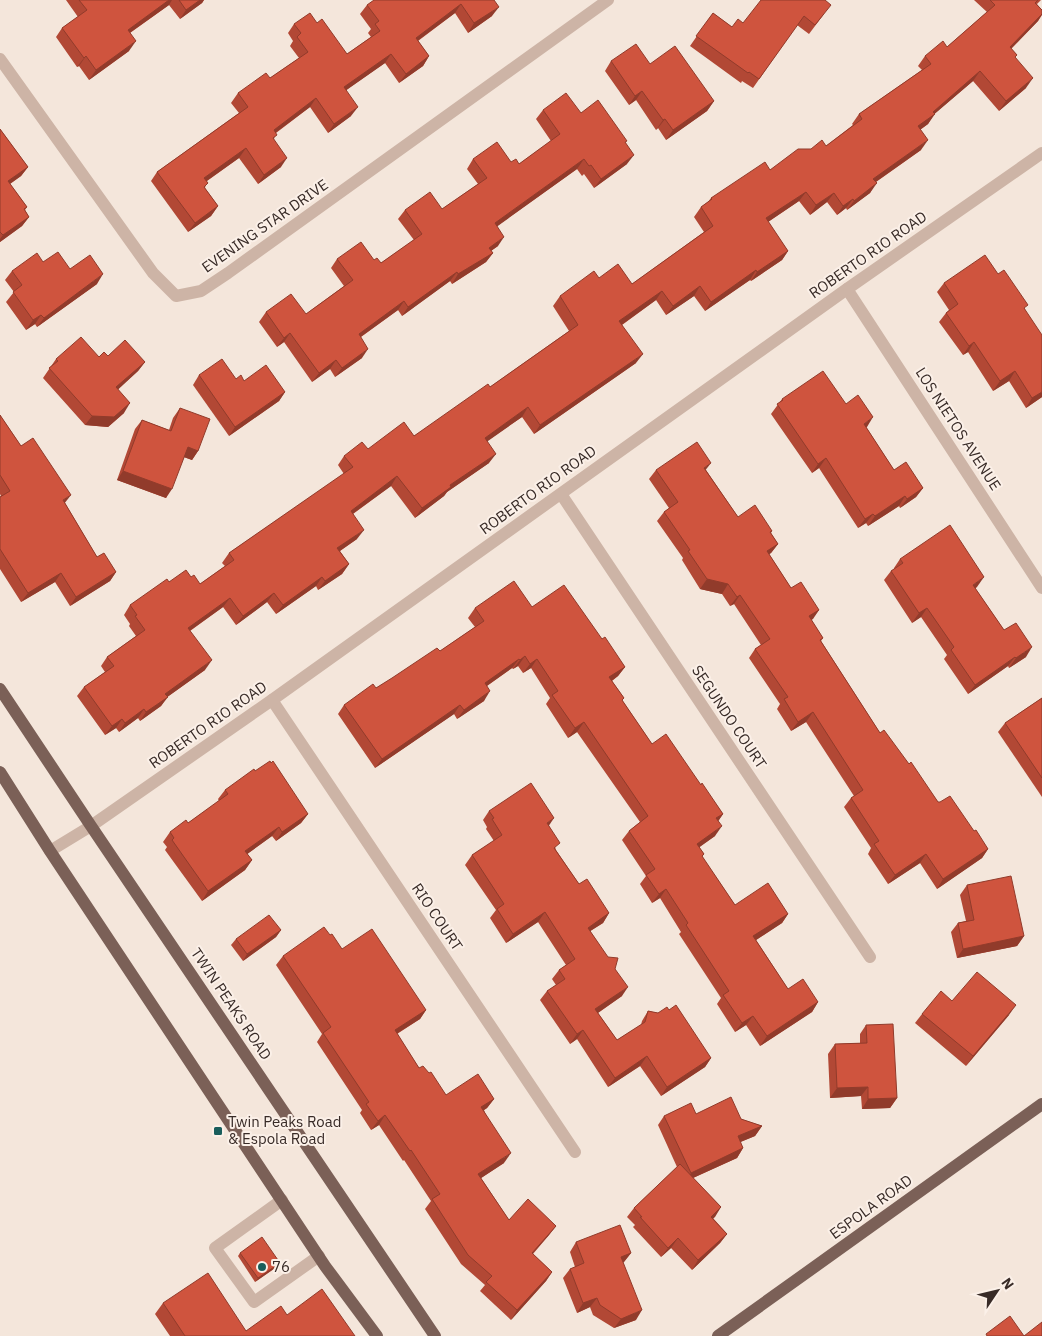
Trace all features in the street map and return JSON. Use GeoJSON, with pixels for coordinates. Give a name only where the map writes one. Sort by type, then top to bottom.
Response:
{"type":"FeatureCollection","features":[{"type":"Feature","properties":{"kind":"main road","name":"TWIN PEAKS ROAD"},"geometry":{"type":"LineString","coordinates":[[0,689],[435,1336]]}},
{"type":"Feature","properties":{"kind":"main road"},"geometry":{"type":"LineString","coordinates":[[0,772],[50,851],[319,1256],[377,1336]]}},
{"type":"Feature","properties":{"kind":"main road","name":"ESPOLA ROAD"},"geometry":{"type":"LineString","coordinates":[[718,1336],[1042,1104]]}},
{"type":"Feature","properties":{"kind":"street","name":"EVENING STAR DRIVE"},"geometry":{"type":"LineString","coordinates":[[0,59],[153,273],[176,296],[201,292],[228,274],[608,0]]}},
{"type":"Feature","properties":{"kind":"street","name":"ROBERTO RIO ROAD"},"geometry":{"type":"LineString","coordinates":[[50,851],[91,826],[272,700],[847,289],[1042,153]]}},
{"type":"Feature","properties":{"kind":"street","name":"LOS NIETOS AVENUE"},"geometry":{"type":"LineString","coordinates":[[847,289],[1042,588]]}},
{"type":"Feature","properties":{"kind":"street","name":"SEGUNDO COURT"},"geometry":{"type":"LineString","coordinates":[[561,494],[870,957]]}},
{"type":"Feature","properties":{"kind":"street","name":"RIO COURT"},"geometry":{"type":"LineString","coordinates":[[272,700],[575,1152]]}},
{"type":"Feature","properties":{"kind":"street"},"geometry":{"type":"LineString","coordinates":[[282,1200],[215,1248],[254,1302],[319,1256]]}},
{"type":"Feature","properties":{"kind":"building"},"geometry":{"type":"Polygon","coordinates":[[[79,0],[169,0],[128,30],[136,41],[96,70],[86,56],[84,58],[62,28],[87,10],[79,0]]]}},
{"type":"Feature","properties":{"kind":"building"},"geometry":{"type":"Polygon","coordinates":[[[179,0],[200,0],[186,10],[179,0]]]}},
{"type":"Feature","properties":{"kind":"building"},"geometry":{"type":"Polygon","coordinates":[[[374,0],[494,0],[499,7],[474,23],[461,4],[416,38],[429,56],[406,74],[391,54],[344,87],[358,107],[334,124],[316,98],[274,130],[277,135],[273,138],[287,158],[264,175],[246,148],[204,178],[208,183],[204,187],[218,206],[195,223],[157,172],[248,107],[238,93],[266,73],[270,78],[308,52],[297,37],[301,33],[294,24],[310,13],[317,23],[322,19],[347,54],[380,31],[375,24],[379,21],[367,5],[374,0]]]}},
{"type":"Feature","properties":{"kind":"building"},"geometry":{"type":"Polygon","coordinates":[[[761,0],[825,0],[831,5],[815,25],[804,16],[759,79],[696,36],[713,13],[732,27],[738,19],[743,23],[761,0]]]}},
{"type":"Feature","properties":{"kind":"building"},"geometry":{"type":"Polygon","coordinates":[[[990,0],[1038,0],[1035,3],[1042,10],[1042,14],[1010,47],[1017,55],[1015,57],[1033,78],[1006,101],[980,71],[933,112],[935,114],[918,126],[928,140],[873,179],[877,183],[854,201],[853,199],[843,206],[834,193],[816,205],[806,192],[766,218],[788,251],[757,272],[756,270],[711,302],[700,286],[673,306],[662,291],[619,321],[643,354],[540,425],[528,407],[485,438],[496,454],[450,485],[451,487],[422,508],[397,476],[351,511],[364,530],[337,548],[349,564],[325,581],[322,577],[283,605],[274,593],[243,616],[230,598],[188,628],[212,660],[165,694],[168,697],[146,712],[144,709],[125,723],[122,719],[112,726],[84,687],[114,666],[107,657],[145,630],[130,605],[167,579],[169,582],[186,570],[191,577],[194,575],[200,584],[234,560],[229,553],[353,467],[344,456],[362,442],[368,449],[404,422],[414,436],[488,384],[490,387],[578,325],[560,296],[594,271],[599,278],[618,264],[632,284],[713,226],[701,207],[711,198],[765,162],[770,170],[798,149],[811,149],[822,140],[826,146],[862,119],[859,114],[931,64],[925,56],[943,41],[947,47],[995,5],[990,0]]]}},
{"type":"Feature","properties":{"kind":"building"},"geometry":{"type":"Polygon","coordinates":[[[636,44],[650,64],[675,46],[714,101],[673,130],[665,119],[663,120],[642,91],[635,96],[611,61],[636,44]]]}},
{"type":"Feature","properties":{"kind":"building"},"geometry":{"type":"Polygon","coordinates":[[[566,93],[581,113],[598,100],[627,141],[625,142],[634,155],[601,179],[584,159],[495,223],[504,237],[489,248],[493,253],[458,274],[457,272],[408,307],[404,301],[359,334],[368,349],[342,368],[336,360],[319,373],[290,333],[284,338],[266,312],[291,294],[306,314],[353,280],[337,259],[361,242],[374,260],[377,258],[381,263],[422,234],[405,210],[430,192],[442,209],[487,178],[473,159],[497,142],[511,162],[516,159],[519,164],[560,134],[543,110],[566,93]]]}},
{"type":"Feature","properties":{"kind":"building"},"geometry":{"type":"Polygon","coordinates":[[[0,129],[28,167],[8,181],[27,207],[24,209],[29,217],[3,235],[0,232],[0,129]]]}},
{"type":"Feature","properties":{"kind":"building"},"geometry":{"type":"Polygon","coordinates":[[[58,252],[70,269],[90,255],[103,274],[44,318],[41,315],[33,320],[13,292],[22,285],[12,271],[37,253],[43,262],[58,252]]]}},
{"type":"Feature","properties":{"kind":"building"},"geometry":{"type":"Polygon","coordinates":[[[985,255],[998,274],[1004,270],[1028,305],[1024,308],[1042,335],[1042,392],[1032,398],[1015,371],[1000,381],[974,342],[969,346],[946,313],[958,304],[944,283],[985,255]]]}},
{"type":"Feature","properties":{"kind":"building"},"geometry":{"type":"Polygon","coordinates":[[[81,337],[99,357],[104,352],[108,356],[125,340],[145,362],[116,387],[130,403],[114,417],[92,416],[49,368],[58,361],[56,359],[81,337]]]}},
{"type":"Feature","properties":{"kind":"building"},"geometry":{"type":"Polygon","coordinates":[[[222,359],[236,379],[241,375],[244,381],[266,365],[285,392],[235,427],[199,375],[222,359]]]}},
{"type":"Feature","properties":{"kind":"building"},"geometry":{"type":"Polygon","coordinates":[[[823,371],[846,404],[858,395],[873,417],[864,424],[894,470],[906,462],[923,488],[907,499],[905,496],[875,516],[873,514],[865,519],[826,458],[818,464],[777,404],[823,371]]]}},
{"type":"Feature","properties":{"kind":"building"},"geometry":{"type":"Polygon","coordinates":[[[180,408],[210,419],[198,451],[188,447],[172,489],[123,471],[142,420],[171,431],[180,408]]]}},
{"type":"Feature","properties":{"kind":"building"},"geometry":{"type":"Polygon","coordinates":[[[0,415],[21,446],[33,438],[71,495],[63,500],[97,557],[104,553],[116,572],[76,597],[61,573],[28,593],[0,549],[0,497],[10,491],[0,475],[0,415]]]}},
{"type":"Feature","properties":{"kind":"building"},"geometry":{"type":"Polygon","coordinates":[[[697,442],[711,463],[704,468],[738,517],[755,505],[772,531],[770,532],[778,544],[767,551],[791,588],[801,582],[819,610],[809,616],[823,638],[820,640],[880,733],[884,730],[909,764],[911,762],[938,802],[950,796],[988,849],[943,879],[926,854],[895,875],[874,844],[879,841],[851,798],[863,790],[813,712],[798,722],[784,699],[788,697],[755,649],[770,639],[740,595],[737,597],[728,584],[707,579],[664,512],[678,502],[656,470],[697,442]]]}},
{"type":"Feature","properties":{"kind":"building"},"geometry":{"type":"Polygon","coordinates":[[[950,525],[984,577],[973,585],[1004,630],[1016,623],[1032,647],[975,685],[951,650],[954,647],[927,608],[919,613],[891,571],[903,563],[900,559],[950,525]]]}},
{"type":"Feature","properties":{"kind":"building"},"geometry":{"type":"Polygon","coordinates":[[[514,581],[532,607],[564,585],[602,639],[605,637],[625,667],[609,677],[652,744],[666,734],[723,814],[716,818],[722,826],[697,844],[704,854],[702,856],[735,905],[768,883],[788,914],[753,936],[788,989],[803,979],[818,1002],[767,1036],[753,1016],[742,1023],[723,995],[729,991],[686,925],[688,923],[666,889],[659,894],[646,875],[655,869],[629,831],[648,816],[584,722],[575,728],[552,695],[558,691],[537,659],[530,664],[525,656],[519,659],[485,683],[490,691],[464,710],[460,705],[382,759],[344,705],[373,684],[376,688],[437,648],[440,651],[484,621],[475,608],[514,581]]]}},
{"type":"Feature","properties":{"kind":"building"},"geometry":{"type":"Polygon","coordinates":[[[1042,698],[1042,778],[1005,723],[1042,698]]]}},
{"type":"Feature","properties":{"kind":"building"},"geometry":{"type":"Polygon","coordinates":[[[270,761],[271,763],[273,761],[308,814],[282,832],[279,827],[245,851],[252,860],[208,891],[172,840],[174,838],[170,832],[186,820],[188,823],[228,794],[225,790],[254,769],[255,771],[270,761]]]}},
{"type":"Feature","properties":{"kind":"building"},"geometry":{"type":"Polygon","coordinates":[[[531,783],[554,818],[547,823],[560,843],[554,848],[579,884],[587,879],[609,913],[588,928],[608,957],[618,958],[615,969],[628,987],[595,1009],[617,1040],[645,1022],[648,1011],[658,1013],[667,1007],[669,1010],[676,1005],[711,1058],[667,1087],[647,1056],[615,1078],[583,1030],[577,1034],[547,991],[565,979],[559,970],[575,959],[545,912],[513,934],[497,909],[504,904],[472,855],[502,835],[489,811],[531,783]]]}},
{"type":"Feature","properties":{"kind":"building"},"geometry":{"type":"Polygon","coordinates":[[[1011,876],[1024,936],[963,949],[958,923],[974,920],[967,885],[1011,876]]]}},
{"type":"Feature","properties":{"kind":"building"},"geometry":{"type":"Polygon","coordinates":[[[269,915],[281,930],[247,954],[236,939],[269,915]]]}},
{"type":"Feature","properties":{"kind":"building"},"geometry":{"type":"Polygon","coordinates":[[[324,927],[330,935],[332,934],[342,949],[372,929],[426,1010],[395,1030],[419,1068],[423,1066],[429,1073],[431,1072],[446,1095],[478,1074],[494,1099],[481,1107],[511,1153],[478,1174],[509,1220],[528,1199],[556,1226],[532,1253],[552,1272],[517,1310],[486,1282],[492,1276],[468,1255],[432,1199],[440,1194],[411,1150],[385,1115],[378,1121],[366,1104],[369,1102],[323,1033],[331,1027],[283,956],[324,927]]]}},
{"type":"Feature","properties":{"kind":"building"},"geometry":{"type":"Polygon","coordinates":[[[977,972],[1016,1005],[973,1056],[922,1014],[941,991],[952,1001],[977,972]]]}},
{"type":"Feature","properties":{"kind":"building"},"geometry":{"type":"Polygon","coordinates":[[[893,1024],[897,1098],[868,1099],[868,1087],[837,1088],[835,1044],[867,1043],[866,1025],[893,1024]]]}},
{"type":"Feature","properties":{"kind":"building"},"geometry":{"type":"Polygon","coordinates":[[[731,1097],[741,1119],[762,1126],[738,1136],[743,1148],[691,1173],[664,1116],[691,1103],[696,1114],[731,1097]]]}},
{"type":"Feature","properties":{"kind":"building"},"geometry":{"type":"Polygon","coordinates":[[[680,1164],[721,1207],[711,1217],[727,1234],[698,1260],[678,1238],[668,1248],[634,1208],[680,1164]]]}},
{"type":"Feature","properties":{"kind":"building"},"geometry":{"type":"Polygon","coordinates":[[[620,1225],[631,1253],[621,1257],[642,1310],[621,1319],[600,1305],[597,1298],[583,1303],[570,1269],[584,1263],[576,1242],[620,1225]]]}},
{"type":"Feature","properties":{"kind":"building"},"geometry":{"type":"Polygon","coordinates":[[[262,1237],[280,1263],[258,1278],[240,1253],[262,1237]]]}},
{"type":"Feature","properties":{"kind":"building"},"geometry":{"type":"Polygon","coordinates":[[[208,1273],[246,1331],[281,1306],[287,1315],[322,1289],[355,1336],[185,1336],[163,1303],[208,1273]]]}},
{"type":"Feature","properties":{"kind":"building"},"geometry":{"type":"Polygon","coordinates":[[[1010,1316],[1024,1336],[987,1336],[986,1334],[1010,1316]]]}},
{"type":"Feature","properties":{"kind":"building"},"geometry":{"type":"Polygon","coordinates":[[[1042,1322],[1042,1336],[1024,1336],[1042,1322]]]}},
{"type":"Feature","properties":{"kind":"place","name":"Twin Peaks Road & Espola Road"},"geometry":{"type":"Point","coordinates":[218,1131]}},
{"type":"Feature","properties":{"kind":"place","name":"76"},"geometry":{"type":"Point","coordinates":[262,1267]}}]}
